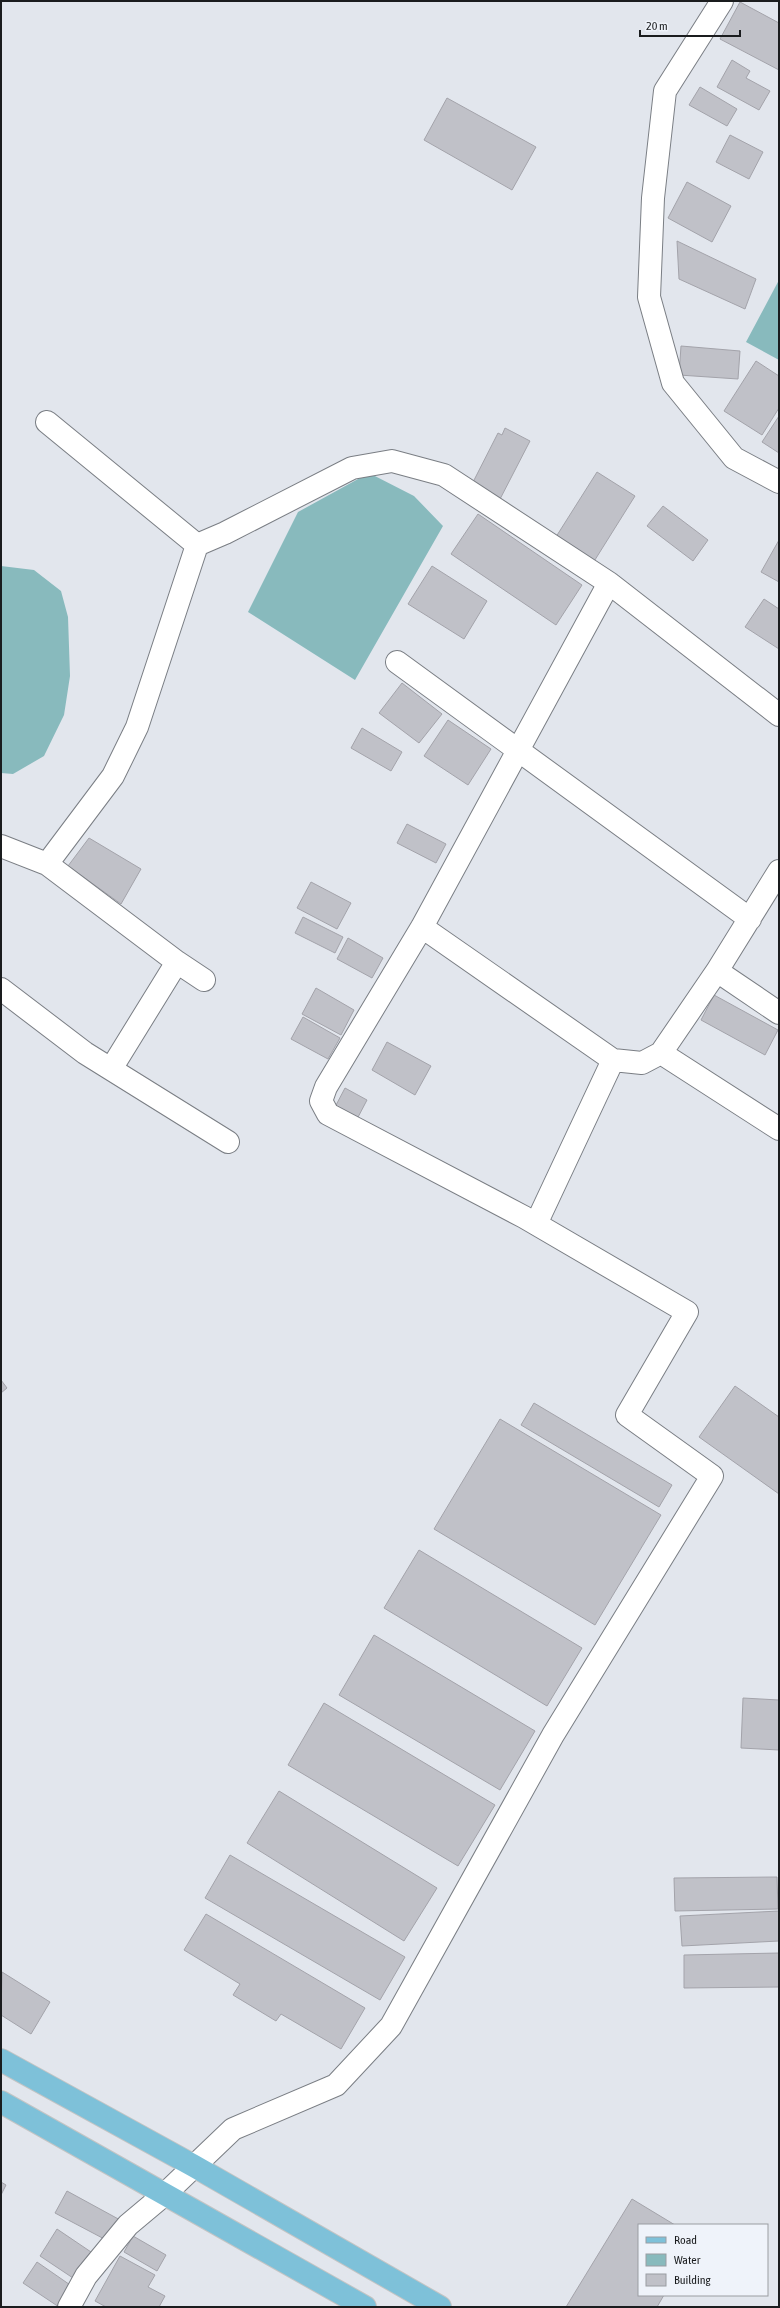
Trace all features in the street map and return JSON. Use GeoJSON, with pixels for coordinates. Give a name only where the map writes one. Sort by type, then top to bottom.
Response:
{"type":"FeatureCollection","features":[{"type":"Feature","properties":{"kind":"main road"},"geometry":{"type":"LineString","coordinates":[[1,2060],[194,2166],[440,2307]]}},
{"type":"Feature","properties":{"kind":"main road"},"geometry":{"type":"LineString","coordinates":[[1,2102],[365,2307]]}},
{"type":"Feature","properties":{"kind":"street"},"geometry":{"type":"LineString","coordinates":[[722,1],[665,91],[653,198],[649,297],[673,383],[734,458],[779,482]]}},
{"type":"Feature","properties":{"kind":"street"},"geometry":{"type":"LineString","coordinates":[[47,422],[197,545]]}},
{"type":"Feature","properties":{"kind":"street"},"geometry":{"type":"LineString","coordinates":[[47,864],[112,776],[137,727],[197,545],[225,533],[352,468],[392,461],[444,475],[609,583],[779,715]]}},
{"type":"Feature","properties":{"kind":"street"},"geometry":{"type":"LineString","coordinates":[[69,2307],[86,2276],[128,2225],[165,2194],[233,2129],[336,2085],[391,2026],[553,1735],[712,1476],[627,1415],[687,1312],[536,1224],[328,1114],[321,1101],[326,1087],[422,927],[609,583]]}},
{"type":"Feature","properties":{"kind":"street"},"geometry":{"type":"LineString","coordinates":[[398,662],[750,919]]}},
{"type":"Feature","properties":{"kind":"street"},"geometry":{"type":"LineString","coordinates":[[1,846],[47,864],[177,962],[204,980]]}},
{"type":"Feature","properties":{"kind":"street"},"geometry":{"type":"LineString","coordinates":[[422,927],[613,1060],[642,1063],[661,1053],[717,971],[779,871]]}},
{"type":"Feature","properties":{"kind":"street"},"geometry":{"type":"LineString","coordinates":[[111,1069],[177,962]]}},
{"type":"Feature","properties":{"kind":"street"},"geometry":{"type":"LineString","coordinates":[[717,971],[779,1013]]}},
{"type":"Feature","properties":{"kind":"street"},"geometry":{"type":"LineString","coordinates":[[1,988],[85,1053],[228,1142]]}},
{"type":"Feature","properties":{"kind":"street"},"geometry":{"type":"LineString","coordinates":[[661,1053],[779,1129]]}},
{"type":"Feature","properties":{"kind":"street"},"geometry":{"type":"LineString","coordinates":[[536,1224],[613,1060]]}},
{"type":"Feature","properties":{"kind":"water"},"geometry":{"type":"Polygon","coordinates":[[[779,280],[779,360],[746,342],[779,280]]]}},
{"type":"Feature","properties":{"kind":"water"},"geometry":{"type":"Polygon","coordinates":[[[369,473],[414,496],[443,526],[355,680],[248,612],[298,512],[369,473]]]}},
{"type":"Feature","properties":{"kind":"water"},"geometry":{"type":"Polygon","coordinates":[[[1,566],[34,570],[61,591],[68,617],[70,676],[64,715],[44,756],[13,774],[1,773],[1,566]]]}},
{"type":"Feature","properties":{"kind":"building"},"geometry":{"type":"Polygon","coordinates":[[[740,2],[779,23],[779,70],[720,39],[740,2]]]}},
{"type":"Feature","properties":{"kind":"building"},"geometry":{"type":"Polygon","coordinates":[[[732,60],[750,71],[746,78],[770,91],[759,110],[717,87],[732,60]]]}},
{"type":"Feature","properties":{"kind":"building"},"geometry":{"type":"Polygon","coordinates":[[[700,87],[737,109],[727,126],[689,105],[700,87]]]}},
{"type":"Feature","properties":{"kind":"building"},"geometry":{"type":"Polygon","coordinates":[[[447,98],[536,147],[512,190],[424,140],[447,98]]]}},
{"type":"Feature","properties":{"kind":"building"},"geometry":{"type":"Polygon","coordinates":[[[730,135],[763,152],[749,179],[716,162],[730,135]]]}},
{"type":"Feature","properties":{"kind":"building"},"geometry":{"type":"Polygon","coordinates":[[[687,182],[731,206],[712,242],[668,218],[687,182]]]}},
{"type":"Feature","properties":{"kind":"building"},"geometry":{"type":"Polygon","coordinates":[[[677,241],[756,279],[745,309],[679,279],[677,241]]]}},
{"type":"Feature","properties":{"kind":"building"},"geometry":{"type":"Polygon","coordinates":[[[681,346],[740,351],[738,379],[679,375],[681,346]]]}},
{"type":"Feature","properties":{"kind":"building"},"geometry":{"type":"Polygon","coordinates":[[[756,361],[779,376],[779,408],[762,435],[724,411],[756,361]]]}},
{"type":"Feature","properties":{"kind":"building"},"geometry":{"type":"Polygon","coordinates":[[[779,416],[779,453],[762,442],[779,416]]]}},
{"type":"Feature","properties":{"kind":"building"},"geometry":{"type":"Polygon","coordinates":[[[505,428],[530,441],[498,503],[470,488],[498,433],[502,435],[505,428]]]}},
{"type":"Feature","properties":{"kind":"building"},"geometry":{"type":"Polygon","coordinates":[[[597,472],[635,496],[593,563],[554,540],[597,472]]]}},
{"type":"Feature","properties":{"kind":"building"},"geometry":{"type":"Polygon","coordinates":[[[663,506],[708,540],[693,561],[647,526],[663,506]]]}},
{"type":"Feature","properties":{"kind":"building"},"geometry":{"type":"Polygon","coordinates":[[[478,514],[582,585],[556,625],[451,554],[478,514]]]}},
{"type":"Feature","properties":{"kind":"building"},"geometry":{"type":"Polygon","coordinates":[[[779,540],[779,582],[761,572],[779,540]]]}},
{"type":"Feature","properties":{"kind":"building"},"geometry":{"type":"Polygon","coordinates":[[[432,566],[487,601],[464,639],[408,604],[432,566]]]}},
{"type":"Feature","properties":{"kind":"building"},"geometry":{"type":"Polygon","coordinates":[[[764,599],[779,609],[779,649],[745,627],[764,599]]]}},
{"type":"Feature","properties":{"kind":"building"},"geometry":{"type":"Polygon","coordinates":[[[402,683],[442,714],[419,743],[379,713],[402,683]]]}},
{"type":"Feature","properties":{"kind":"building"},"geometry":{"type":"Polygon","coordinates":[[[448,720],[491,749],[468,785],[424,756],[448,720]]]}},
{"type":"Feature","properties":{"kind":"building"},"geometry":{"type":"Polygon","coordinates":[[[362,728],[402,752],[391,771],[351,748],[362,728]]]}},
{"type":"Feature","properties":{"kind":"building"},"geometry":{"type":"Polygon","coordinates":[[[407,824],[446,844],[436,863],[397,843],[407,824]]]}},
{"type":"Feature","properties":{"kind":"building"},"geometry":{"type":"Polygon","coordinates":[[[89,838],[141,869],[121,904],[68,866],[89,838]]]}},
{"type":"Feature","properties":{"kind":"building"},"geometry":{"type":"Polygon","coordinates":[[[311,882],[351,903],[337,929],[297,908],[311,882]]]}},
{"type":"Feature","properties":{"kind":"building"},"geometry":{"type":"Polygon","coordinates":[[[303,917],[343,937],[335,953],[295,933],[303,917]]]}},
{"type":"Feature","properties":{"kind":"building"},"geometry":{"type":"Polygon","coordinates":[[[348,938],[383,958],[372,978],[337,959],[348,938]]]}},
{"type":"Feature","properties":{"kind":"building"},"geometry":{"type":"Polygon","coordinates":[[[316,988],[354,1010],[341,1035],[302,1014],[316,988]]]}},
{"type":"Feature","properties":{"kind":"building"},"geometry":{"type":"Polygon","coordinates":[[[714,995],[778,1030],[765,1055],[701,1020],[714,995]]]}},
{"type":"Feature","properties":{"kind":"building"},"geometry":{"type":"Polygon","coordinates":[[[303,1017],[340,1038],[328,1059],[291,1039],[303,1017]]]}},
{"type":"Feature","properties":{"kind":"building"},"geometry":{"type":"Polygon","coordinates":[[[387,1042],[431,1066],[415,1095],[372,1070],[387,1042]]]}},
{"type":"Feature","properties":{"kind":"building"},"geometry":{"type":"Polygon","coordinates":[[[345,1088],[367,1100],[356,1121],[334,1109],[345,1088]]]}},
{"type":"Feature","properties":{"kind":"building"},"geometry":{"type":"Polygon","coordinates":[[[1,1380],[7,1388],[1,1393],[1,1380]]]}},
{"type":"Feature","properties":{"kind":"building"},"geometry":{"type":"Polygon","coordinates":[[[735,1386],[779,1417],[779,1494],[699,1437],[735,1386]]]}},
{"type":"Feature","properties":{"kind":"building"},"geometry":{"type":"Polygon","coordinates":[[[534,1403],[672,1485],[659,1507],[521,1425],[534,1403]]]}},
{"type":"Feature","properties":{"kind":"building"},"geometry":{"type":"Polygon","coordinates":[[[500,1419],[661,1515],[595,1625],[434,1529],[500,1419]]]}},
{"type":"Feature","properties":{"kind":"building"},"geometry":{"type":"Polygon","coordinates":[[[419,1550],[582,1648],[547,1706],[384,1608],[419,1550]]]}},
{"type":"Feature","properties":{"kind":"building"},"geometry":{"type":"Polygon","coordinates":[[[374,1635],[535,1731],[500,1790],[339,1695],[374,1635]]]}},
{"type":"Feature","properties":{"kind":"building"},"geometry":{"type":"Polygon","coordinates":[[[743,1698],[779,1700],[779,1750],[741,1748],[743,1698]]]}},
{"type":"Feature","properties":{"kind":"building"},"geometry":{"type":"Polygon","coordinates":[[[324,1703],[495,1805],[458,1866],[288,1765],[324,1703]]]}},
{"type":"Feature","properties":{"kind":"building"},"geometry":{"type":"Polygon","coordinates":[[[279,1791],[437,1888],[404,1941],[247,1843],[279,1791]]]}},
{"type":"Feature","properties":{"kind":"building"},"geometry":{"type":"Polygon","coordinates":[[[230,1855],[405,1957],[380,2000],[205,1898],[230,1855]]]}},
{"type":"Feature","properties":{"kind":"building"},"geometry":{"type":"Polygon","coordinates":[[[777,1877],[778,1909],[675,1911],[674,1878],[777,1877]]]}},
{"type":"Feature","properties":{"kind":"building"},"geometry":{"type":"Polygon","coordinates":[[[779,1911],[779,1941],[682,1946],[680,1916],[779,1911]]]}},
{"type":"Feature","properties":{"kind":"building"},"geometry":{"type":"Polygon","coordinates":[[[206,1914],[365,2008],[341,2049],[281,2014],[276,2021],[233,1995],[240,1984],[184,1950],[206,1914]]]}},
{"type":"Feature","properties":{"kind":"building"},"geometry":{"type":"Polygon","coordinates":[[[779,1953],[779,1987],[684,1988],[684,1955],[779,1953]]]}},
{"type":"Feature","properties":{"kind":"building"},"geometry":{"type":"Polygon","coordinates":[[[2,1972],[50,2002],[31,2034],[1,2015],[2,1972]]]}},
{"type":"Feature","properties":{"kind":"building"},"geometry":{"type":"Polygon","coordinates":[[[1,2182],[6,2185],[1,2195],[1,2182]]]}},
{"type":"Feature","properties":{"kind":"building"},"geometry":{"type":"Polygon","coordinates":[[[67,2191],[122,2221],[110,2242],[55,2213],[67,2191]]]}},
{"type":"Feature","properties":{"kind":"building"},"geometry":{"type":"Polygon","coordinates":[[[632,2199],[673,2224],[638,2224],[638,2296],[663,2296],[657,2307],[566,2307],[632,2199]]]}},
{"type":"Feature","properties":{"kind":"building"},"geometry":{"type":"Polygon","coordinates":[[[57,2229],[94,2254],[76,2280],[40,2256],[57,2229]]]}},
{"type":"Feature","properties":{"kind":"building"},"geometry":{"type":"Polygon","coordinates":[[[133,2236],[166,2255],[157,2271],[124,2252],[133,2236]]]}},
{"type":"Feature","properties":{"kind":"building"},"geometry":{"type":"Polygon","coordinates":[[[120,2256],[155,2275],[148,2287],[165,2296],[159,2307],[106,2307],[95,2301],[120,2256]]]}},
{"type":"Feature","properties":{"kind":"building"},"geometry":{"type":"Polygon","coordinates":[[[37,2262],[76,2289],[59,2307],[23,2283],[37,2262]]]}}]}
